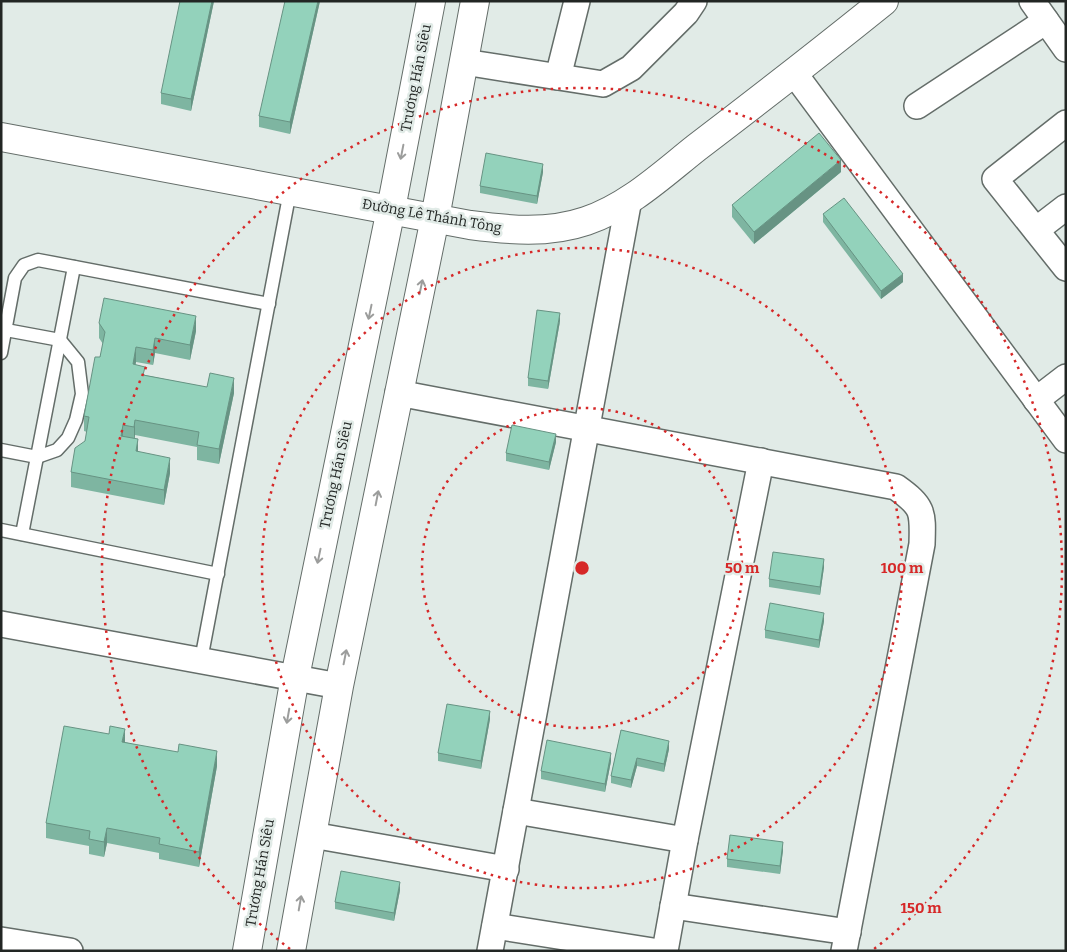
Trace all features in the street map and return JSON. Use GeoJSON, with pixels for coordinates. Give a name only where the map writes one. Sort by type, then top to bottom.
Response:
{"type":"FeatureCollection","features":[{"type":"Feature","properties":{"kind":"main road","name":"Trương Hán Siêu"},"geometry":{"type":"LineString","coordinates":[[247,951],[295,677],[391,209],[431,1]]}},
{"type":"Feature","properties":{"kind":"main road"},"geometry":{"type":"LineString","coordinates":[[291,951],[339,686],[435,218],[475,1]]}},
{"type":"Feature","properties":{"kind":"main road","name":"Đường Lê Thánh Tông"},"geometry":{"type":"LineString","coordinates":[[1,137],[497,229],[543,230],[585,222],[608,213],[629,199],[794,73],[884,1]]}},
{"type":"Feature","properties":{"kind":"street"},"geometry":{"type":"LineString","coordinates":[[558,77],[577,1]]}},
{"type":"Feature","properties":{"kind":"street"},"geometry":{"type":"LineString","coordinates":[[464,62],[603,84],[631,68],[686,13],[694,1]]}},
{"type":"Feature","properties":{"kind":"street"},"geometry":{"type":"LineString","coordinates":[[917,106],[1039,11],[1066,49]]}},
{"type":"Feature","properties":{"kind":"street"},"geometry":{"type":"LineString","coordinates":[[794,73],[1066,440]]}},
{"type":"Feature","properties":{"kind":"street"},"geometry":{"type":"LineString","coordinates":[[1066,123],[995,179],[1066,268]]}},
{"type":"Feature","properties":{"kind":"street"},"geometry":{"type":"LineString","coordinates":[[490,951],[629,199]]}},
{"type":"Feature","properties":{"kind":"street"},"geometry":{"type":"LineString","coordinates":[[1036,230],[1066,207]]}},
{"type":"Feature","properties":{"kind":"street"},"geometry":{"type":"LineString","coordinates":[[1036,400],[1066,377]]}},
{"type":"Feature","properties":{"kind":"street"},"geometry":{"type":"LineString","coordinates":[[398,393],[896,487],[914,500],[923,517],[922,544],[846,941],[673,906]]}},
{"type":"Feature","properties":{"kind":"street"},"geometry":{"type":"LineString","coordinates":[[665,951],[685,840],[761,461]]}},
{"type":"Feature","properties":{"kind":"street"},"geometry":{"type":"LineString","coordinates":[[1,624],[339,686]]}},
{"type":"Feature","properties":{"kind":"street"},"geometry":{"type":"LineString","coordinates":[[516,811],[685,840]]}},
{"type":"Feature","properties":{"kind":"street"},"geometry":{"type":"LineString","coordinates":[[312,835],[506,868]]}},
{"type":"Feature","properties":{"kind":"street"},"geometry":{"type":"LineString","coordinates":[[495,926],[653,951]]}},
{"type":"Feature","properties":{"kind":"street"},"geometry":{"type":"LineString","coordinates":[[1,940],[70,951]]}},
{"type":"Feature","properties":{"kind":"lane"},"geometry":{"type":"LineString","coordinates":[[202,660],[290,191]]}},
{"type":"Feature","properties":{"kind":"lane"},"geometry":{"type":"LineString","coordinates":[[1,353],[16,278],[24,265],[38,260],[269,304]]}},
{"type":"Feature","properties":{"kind":"lane"},"geometry":{"type":"LineString","coordinates":[[22,534],[74,266]]}},
{"type":"Feature","properties":{"kind":"lane"},"geometry":{"type":"LineString","coordinates":[[1,450],[37,457],[57,450],[68,438],[76,420],[82,394],[78,362],[60,340],[6,330]]}},
{"type":"Feature","properties":{"kind":"lane"},"geometry":{"type":"LineString","coordinates":[[1,530],[218,574]]}},
{"type":"Feature","properties":{"kind":"building"},"geometry":{"type":"Polygon","coordinates":[[[180,1],[212,1],[191,99],[161,93],[180,1]]]}},
{"type":"Feature","properties":{"kind":"building"},"geometry":{"type":"Polygon","coordinates":[[[285,1],[318,1],[290,122],[259,116],[285,1]]]}},
{"type":"Feature","properties":{"kind":"building"},"geometry":{"type":"Polygon","coordinates":[[[819,133],[841,160],[754,232],[732,205],[819,133]]]}},
{"type":"Feature","properties":{"kind":"building"},"geometry":{"type":"Polygon","coordinates":[[[486,153],[543,164],[537,196],[480,186],[486,153]]]}},
{"type":"Feature","properties":{"kind":"building"},"geometry":{"type":"Polygon","coordinates":[[[844,198],[903,274],[881,291],[823,214],[844,198]]]}},
{"type":"Feature","properties":{"kind":"building"},"geometry":{"type":"Polygon","coordinates":[[[104,298],[196,316],[190,345],[155,338],[153,350],[136,347],[133,364],[145,367],[143,375],[207,387],[210,373],[234,378],[219,449],[197,445],[199,432],[135,420],[134,427],[123,425],[121,436],[138,439],[136,451],[170,458],[164,490],[71,472],[75,448],[85,441],[89,417],[84,416],[95,357],[100,357],[105,332],[99,323],[104,298]]]}},
{"type":"Feature","properties":{"kind":"building"},"geometry":{"type":"Polygon","coordinates":[[[537,310],[560,313],[548,381],[528,378],[537,310]]]}},
{"type":"Feature","properties":{"kind":"building"},"geometry":{"type":"Polygon","coordinates":[[[512,425],[556,434],[549,462],[506,453],[512,425]]]}},
{"type":"Feature","properties":{"kind":"building"},"geometry":{"type":"Polygon","coordinates":[[[773,552],[824,559],[820,587],[769,579],[773,552]]]}},
{"type":"Feature","properties":{"kind":"building"},"geometry":{"type":"Polygon","coordinates":[[[770,603],[824,613],[819,640],[765,630],[770,603]]]}},
{"type":"Feature","properties":{"kind":"building"},"geometry":{"type":"Polygon","coordinates":[[[447,704],[490,711],[481,761],[438,753],[447,704]]]}},
{"type":"Feature","properties":{"kind":"building"},"geometry":{"type":"Polygon","coordinates":[[[64,726],[109,734],[110,726],[125,729],[122,742],[178,752],[179,744],[217,751],[199,852],[159,844],[160,838],[107,828],[104,842],[89,839],[90,831],[46,823],[64,726]]]}},
{"type":"Feature","properties":{"kind":"building"},"geometry":{"type":"Polygon","coordinates":[[[621,730],[669,741],[664,764],[637,758],[631,780],[611,776],[621,730]]]}},
{"type":"Feature","properties":{"kind":"building"},"geometry":{"type":"Polygon","coordinates":[[[547,740],[611,753],[605,784],[541,771],[547,740]]]}},
{"type":"Feature","properties":{"kind":"building"},"geometry":{"type":"Polygon","coordinates":[[[730,835],[783,842],[780,866],[727,859],[730,835]]]}},
{"type":"Feature","properties":{"kind":"building"},"geometry":{"type":"Polygon","coordinates":[[[341,871],[400,882],[394,913],[335,902],[341,871]]]}}]}
